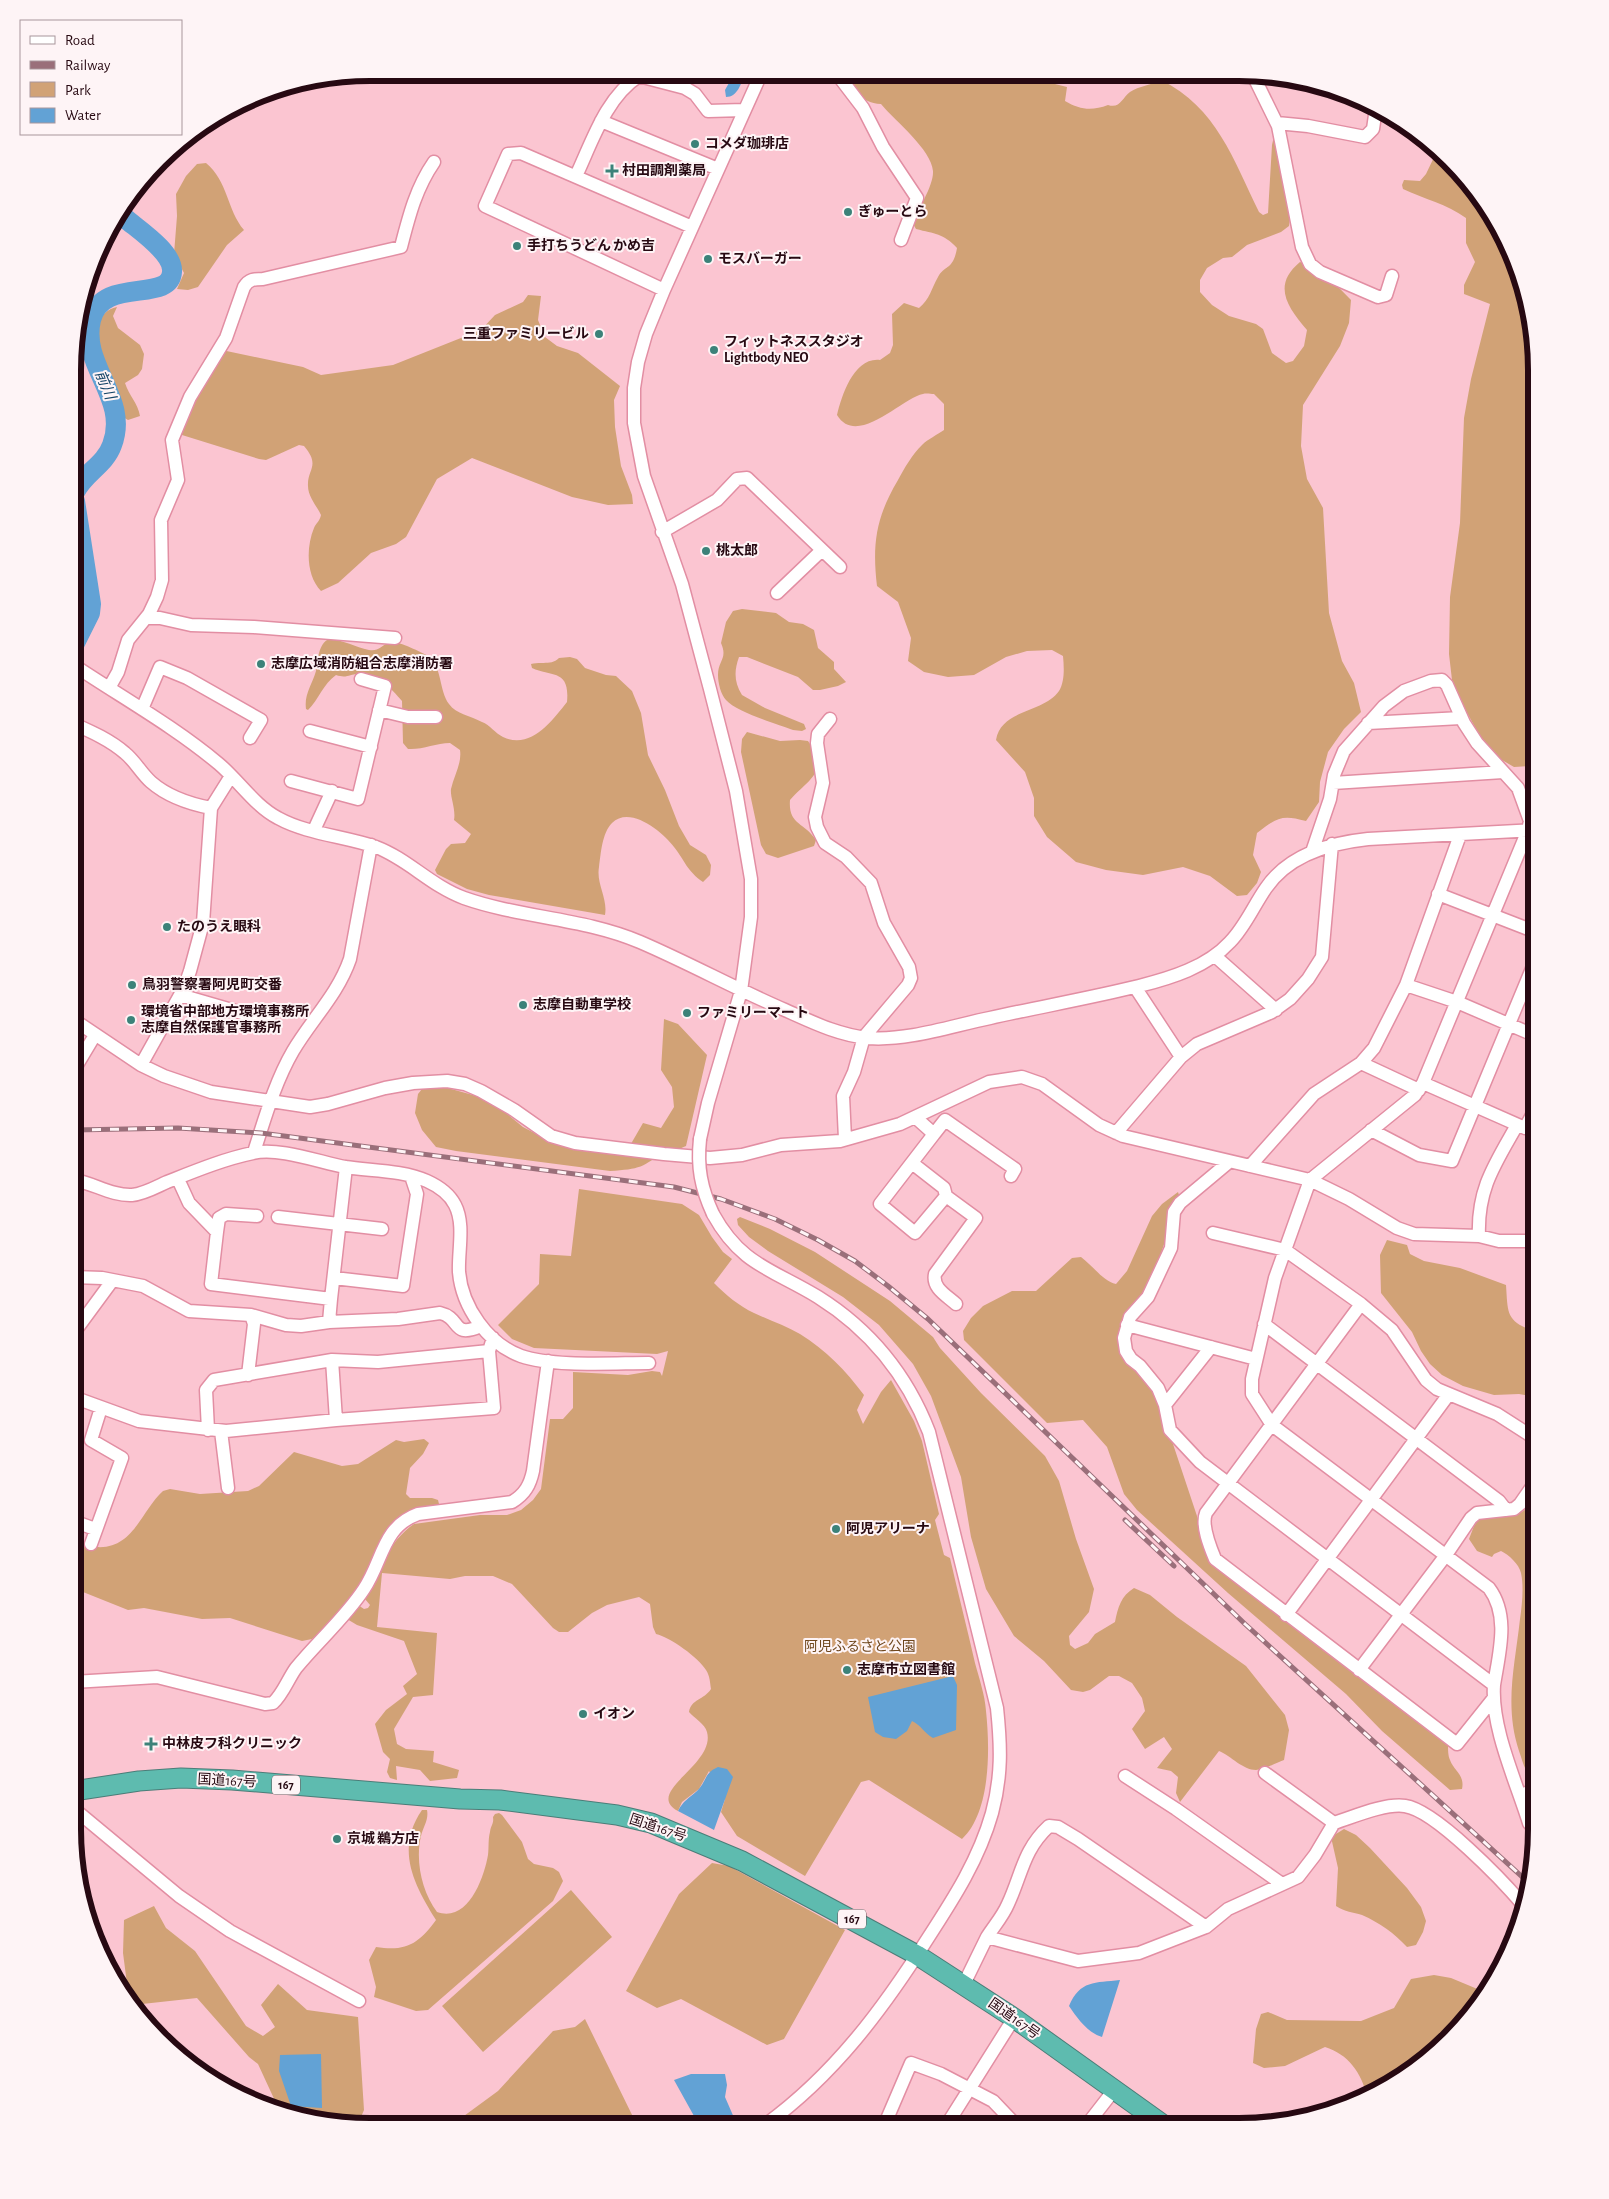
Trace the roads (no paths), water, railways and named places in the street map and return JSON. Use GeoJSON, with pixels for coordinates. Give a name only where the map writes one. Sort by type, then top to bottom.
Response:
{"type":"FeatureCollection","features":[{"type":"Feature","properties":{"kind":"highway","name":"国道167号"},"geometry":{"type":"LineString","coordinates":[[81,1790],[139,1781],[181,1778],[232,1780],[460,1799],[490,1799],[617,1815],[651,1823],[742,1860],[917,1956],[964,1984],[1014,2018],[1154,2118]]}},
{"type":"Feature","properties":{"kind":"street"},"geometry":{"type":"LineString","coordinates":[[576,176],[601,121],[631,81]]}},
{"type":"Feature","properties":{"kind":"street"},"geometry":{"type":"LineString","coordinates":[[658,81],[685,88],[695,94],[708,111],[744,110]]}},
{"type":"Feature","properties":{"kind":"street"},"geometry":{"type":"LineString","coordinates":[[758,81],[646,334],[638,362],[634,388],[634,423],[644,476],[662,532],[682,584],[736,791],[751,889],[751,918],[741,991],[708,1103],[700,1139],[698,1154],[700,1178],[713,1214],[728,1240],[760,1267],[825,1302],[872,1340],[914,1396],[929,1432],[997,1708],[1002,1748],[992,1812],[980,1851],[957,1893],[917,1956],[866,2028],[842,2056],[810,2088],[774,2118]]}},
{"type":"Feature","properties":{"kind":"street"},"geometry":{"type":"LineString","coordinates":[[843,81],[864,108],[883,147],[917,198],[901,240]]}},
{"type":"Feature","properties":{"kind":"street"},"geometry":{"type":"LineString","coordinates":[[1256,82],[1277,123],[1288,167],[1302,247],[1310,264],[1339,282],[1378,298],[1386,295],[1392,276]]}},
{"type":"Feature","properties":{"kind":"street"},"geometry":{"type":"LineString","coordinates":[[1277,123],[1308,126],[1365,138],[1373,129],[1375,116]]}},
{"type":"Feature","properties":{"kind":"street"},"geometry":{"type":"LineString","coordinates":[[601,121],[718,169]]}},
{"type":"Feature","properties":{"kind":"street"},"geometry":{"type":"LineString","coordinates":[[664,290],[485,206],[508,154],[521,153],[692,228]]}},
{"type":"Feature","properties":{"kind":"street"},"geometry":{"type":"LineString","coordinates":[[109,688],[118,672],[128,640],[146,618],[157,597],[162,580],[161,520],[178,480],[172,440],[190,397],[226,338],[247,282],[401,246],[414,199],[423,179],[434,162]]}},
{"type":"Feature","properties":{"kind":"street"},"geometry":{"type":"LineString","coordinates":[[662,532],[717,500],[737,479],[747,478],[840,567]]}},
{"type":"Feature","properties":{"kind":"street"},"geometry":{"type":"LineString","coordinates":[[777,593],[822,550]]}},
{"type":"Feature","properties":{"kind":"street"},"geometry":{"type":"LineString","coordinates":[[146,618],[160,618],[190,625],[254,627],[395,638]]}},
{"type":"Feature","properties":{"kind":"street"},"geometry":{"type":"LineString","coordinates":[[142,709],[160,667],[187,678],[261,720],[250,738]]}},
{"type":"Feature","properties":{"kind":"street"},"geometry":{"type":"LineString","coordinates":[[81,674],[109,688],[142,709],[212,759],[268,812],[279,819],[390,853],[442,887],[466,898],[610,931],[640,941],[741,991],[824,1028],[864,1037],[877,1038],[924,1032],[1135,987],[1197,966],[1215,956],[1232,941],[1274,878],[1297,860],[1332,844],[1368,839],[1528,830]]}},
{"type":"Feature","properties":{"kind":"street"},"geometry":{"type":"LineString","coordinates":[[291,781],[358,799],[385,686],[361,679]]}},
{"type":"Feature","properties":{"kind":"street"},"geometry":{"type":"LineString","coordinates":[[1312,852],[1344,751],[1384,706],[1404,691],[1430,681],[1442,680],[1448,685],[1461,718],[1477,743],[1518,788],[1528,816]]}},
{"type":"Feature","properties":{"kind":"street"},"geometry":{"type":"LineString","coordinates":[[380,710],[408,717],[436,717]]}},
{"type":"Feature","properties":{"kind":"street"},"geometry":{"type":"LineString","coordinates":[[830,718],[818,734],[817,742],[823,783],[814,817],[825,843],[846,857],[871,883],[884,923],[908,966],[911,978],[908,985],[864,1037],[854,1072],[843,1096],[845,1139]]}},
{"type":"Feature","properties":{"kind":"street"},"geometry":{"type":"LineString","coordinates":[[1368,723],[1461,718]]}},
{"type":"Feature","properties":{"kind":"street"},"geometry":{"type":"LineString","coordinates":[[81,727],[107,739],[118,747],[127,754],[150,781],[165,792],[195,805],[211,808]]}},
{"type":"Feature","properties":{"kind":"street"},"geometry":{"type":"LineString","coordinates":[[310,731],[370,747]]}},
{"type":"Feature","properties":{"kind":"street"},"geometry":{"type":"LineString","coordinates":[[1333,783],[1503,772]]}},
{"type":"Feature","properties":{"kind":"street"},"geometry":{"type":"LineString","coordinates":[[141,1064],[180,995],[190,971],[203,923],[211,808],[231,776]]}},
{"type":"Feature","properties":{"kind":"street"},"geometry":{"type":"LineString","coordinates":[[314,830],[332,791]]}},
{"type":"Feature","properties":{"kind":"street"},"geometry":{"type":"LineString","coordinates":[[1250,1166],[1314,1094],[1362,1063],[1374,1048],[1406,984],[1460,834]]}},
{"type":"Feature","properties":{"kind":"street"},"geometry":{"type":"LineString","coordinates":[[1528,839],[1415,1096],[1310,1180],[1275,1278],[1252,1379],[1252,1394],[1272,1425],[1372,1498],[1489,1588],[1499,1602],[1502,1634],[1493,1699],[1498,1730],[1528,1820]]}},
{"type":"Feature","properties":{"kind":"street"},"geometry":{"type":"LineString","coordinates":[[1116,1133],[1181,1057],[1197,1044],[1236,1029],[1276,1010],[1290,999],[1308,979],[1322,957],[1332,844]]}},
{"type":"Feature","properties":{"kind":"street"},"geometry":{"type":"LineString","coordinates":[[254,1152],[271,1102],[293,1052],[336,990],[344,975],[350,959],[371,846]]}},
{"type":"Feature","properties":{"kind":"street"},"geometry":{"type":"LineString","coordinates":[[1438,894],[1528,929]]}},
{"type":"Feature","properties":{"kind":"street"},"geometry":{"type":"LineString","coordinates":[[1215,956],[1276,1010]]}},
{"type":"Feature","properties":{"kind":"street"},"geometry":{"type":"LineString","coordinates":[[1371,1130],[1419,1155],[1452,1161],[1528,979]]}},
{"type":"Feature","properties":{"kind":"street"},"geometry":{"type":"LineString","coordinates":[[1406,984],[1457,1002],[1528,1033]]}},
{"type":"Feature","properties":{"kind":"street"},"geometry":{"type":"LineString","coordinates":[[1135,987],[1181,1057]]}},
{"type":"Feature","properties":{"kind":"street"},"geometry":{"type":"LineString","coordinates":[[180,995],[266,1020]]}},
{"type":"Feature","properties":{"kind":"street"},"geometry":{"type":"LineString","coordinates":[[81,1025],[141,1064],[164,1076],[193,1086],[238,1097],[310,1106],[328,1104],[384,1088],[413,1083],[447,1081],[465,1084],[481,1091],[514,1110],[551,1136],[575,1143],[710,1158],[742,1155],[781,1145],[845,1139],[900,1124],[989,1082],[1022,1077],[1042,1084],[1099,1126],[1116,1133],[1229,1162],[1310,1180],[1349,1199],[1397,1228],[1414,1234],[1479,1236],[1499,1240],[1528,1241]]}},
{"type":"Feature","properties":{"kind":"street"},"geometry":{"type":"LineString","coordinates":[[81,1058],[95,1034]]}},
{"type":"Feature","properties":{"kind":"street"},"geometry":{"type":"LineString","coordinates":[[1362,1063],[1476,1106],[1525,1128],[1528,1123]]}},
{"type":"Feature","properties":{"kind":"street"},"geometry":{"type":"LineString","coordinates":[[915,1117],[934,1134]]}},
{"type":"Feature","properties":{"kind":"street"},"geometry":{"type":"LineString","coordinates":[[946,1196],[915,1233],[880,1204],[945,1120],[1015,1169],[1011,1176]]}},
{"type":"Feature","properties":{"kind":"street"},"geometry":{"type":"LineString","coordinates":[[1479,1236],[1478,1213],[1489,1175],[1517,1125]]}},
{"type":"Feature","properties":{"kind":"street"},"geometry":{"type":"LineString","coordinates":[[81,1182],[129,1195],[143,1192],[254,1152],[294,1155],[346,1167],[410,1176],[434,1184],[448,1194],[456,1206],[459,1223],[459,1274],[469,1306],[481,1326],[493,1338],[521,1356],[548,1361],[649,1364]]}},
{"type":"Feature","properties":{"kind":"street"},"geometry":{"type":"LineString","coordinates":[[1229,1162],[1180,1203],[1174,1212],[1171,1248],[1148,1297],[1130,1318],[1124,1338],[1126,1351],[1158,1388],[1165,1405],[1170,1430],[1200,1462],[1494,1685]]}},
{"type":"Feature","properties":{"kind":"street"},"geometry":{"type":"LineString","coordinates":[[912,1163],[944,1188],[946,1196],[976,1218],[935,1274],[933,1280],[936,1286],[956,1304]]}},
{"type":"Feature","properties":{"kind":"street"},"geometry":{"type":"LineString","coordinates":[[329,1322],[346,1167]]}},
{"type":"Feature","properties":{"kind":"street"},"geometry":{"type":"LineString","coordinates":[[334,1278],[403,1286],[418,1194],[410,1176]]}},
{"type":"Feature","properties":{"kind":"street"},"geometry":{"type":"LineString","coordinates":[[178,1179],[190,1203],[217,1232]]}},
{"type":"Feature","properties":{"kind":"street"},"geometry":{"type":"LineString","coordinates":[[257,1216],[226,1214],[219,1218],[211,1284],[331,1299]]}},
{"type":"Feature","properties":{"kind":"street"},"geometry":{"type":"LineString","coordinates":[[278,1217],[382,1229]]}},
{"type":"Feature","properties":{"kind":"street"},"geometry":{"type":"LineString","coordinates":[[1213,1234],[1285,1250],[1361,1304],[1392,1330],[1426,1380],[1449,1394],[1497,1414],[1528,1435]]}},
{"type":"Feature","properties":{"kind":"street"},"geometry":{"type":"LineString","coordinates":[[81,1277],[102,1278],[144,1286],[189,1311],[251,1315],[293,1325],[398,1319],[440,1313],[446,1315],[462,1330],[469,1331],[481,1326]]}},
{"type":"Feature","properties":{"kind":"street"},"geometry":{"type":"LineString","coordinates":[[81,1323],[112,1281]]}},
{"type":"Feature","properties":{"kind":"street"},"geometry":{"type":"LineString","coordinates":[[1361,1304],[1203,1519],[1215,1559],[1457,1744],[1493,1699]]}},
{"type":"Feature","properties":{"kind":"street"},"geometry":{"type":"LineString","coordinates":[[248,1375],[254,1324],[251,1315]]}},
{"type":"Feature","properties":{"kind":"street"},"geometry":{"type":"LineString","coordinates":[[1264,1324],[1499,1501],[1506,1510]]}},
{"type":"Feature","properties":{"kind":"street"},"geometry":{"type":"LineString","coordinates":[[1127,1325],[1256,1359]]}},
{"type":"Feature","properties":{"kind":"street"},"geometry":{"type":"LineString","coordinates":[[81,1400],[139,1422],[215,1430],[494,1408],[489,1351],[493,1338]]}},
{"type":"Feature","properties":{"kind":"street"},"geometry":{"type":"LineString","coordinates":[[1165,1405],[1211,1347]]}},
{"type":"Feature","properties":{"kind":"street"},"geometry":{"type":"LineString","coordinates":[[228,1488],[206,1390],[214,1380],[332,1360],[378,1362],[489,1351]]}},
{"type":"Feature","properties":{"kind":"street"},"geometry":{"type":"LineString","coordinates":[[332,1360],[336,1420]]}},
{"type":"Feature","properties":{"kind":"street"},"geometry":{"type":"LineString","coordinates":[[81,1682],[157,1677],[265,1704],[273,1703],[296,1669],[364,1590],[376,1570],[385,1543],[394,1528],[408,1518],[418,1514],[512,1502],[520,1497],[531,1482],[548,1361]]}},
{"type":"Feature","properties":{"kind":"street"},"geometry":{"type":"LineString","coordinates":[[1286,1615],[1449,1394]]}},
{"type":"Feature","properties":{"kind":"street"},"geometry":{"type":"LineString","coordinates":[[91,1544],[122,1458],[91,1440],[101,1408]]}},
{"type":"Feature","properties":{"kind":"street"},"geometry":{"type":"LineString","coordinates":[[1359,1670],[1446,1555],[1471,1518],[1477,1513],[1514,1509],[1528,1492]]}},
{"type":"Feature","properties":{"kind":"street"},"geometry":{"type":"LineString","coordinates":[[81,1524],[95,1529]]}},
{"type":"Feature","properties":{"kind":"street"},"geometry":{"type":"LineString","coordinates":[[1265,1773],[1334,1823]]}},
{"type":"Feature","properties":{"kind":"street"},"geometry":{"type":"LineString","coordinates":[[1124,1776],[1176,1809],[1282,1884]]}},
{"type":"Feature","properties":{"kind":"street"},"geometry":{"type":"LineString","coordinates":[[1520,1795],[1528,1792]]}},
{"type":"Feature","properties":{"kind":"street"},"geometry":{"type":"LineString","coordinates":[[987,1937],[1078,1962],[1139,1953],[1206,1927],[1228,1909],[1298,1877],[1305,1870],[1334,1823],[1388,1807],[1404,1806],[1420,1811],[1437,1821],[1511,1890],[1519,1900]]}},
{"type":"Feature","properties":{"kind":"street"},"geometry":{"type":"LineString","coordinates":[[81,1815],[179,1896],[230,1931],[359,2001]]}},
{"type":"Feature","properties":{"kind":"street"},"geometry":{"type":"LineString","coordinates":[[964,1984],[987,1937],[1007,1907],[1025,1859],[1036,1838],[1049,1826],[1058,1828],[1078,1839],[1206,1927]]}},
{"type":"Feature","properties":{"kind":"street"},"geometry":{"type":"LineString","coordinates":[[951,2118],[1014,2018]]}},
{"type":"Feature","properties":{"kind":"street"},"geometry":{"type":"LineString","coordinates":[[887,2118],[911,2063],[941,2074],[968,2090],[992,2101],[1009,2118]]}},
{"type":"Feature","properties":{"kind":"street"},"geometry":{"type":"LineString","coordinates":[[1092,2118],[1114,2090]]}},
{"type":"Feature","properties":{"kind":"water"},"geometry":{"type":"Polygon","coordinates":[[[730,81],[742,81],[733,95],[726,97],[725,90],[730,81]]]}},
{"type":"Feature","properties":{"kind":"water"},"geometry":{"type":"Polygon","coordinates":[[[87,594],[95,596],[96,615],[81,648],[81,621],[87,594]]]}},
{"type":"Feature","properties":{"kind":"water"},"geometry":{"type":"Polygon","coordinates":[[[953,1676],[957,1685],[956,1730],[933,1738],[912,1721],[907,1731],[896,1739],[883,1737],[875,1732],[868,1697],[953,1676]]]}},
{"type":"Feature","properties":{"kind":"water"},"geometry":{"type":"Polygon","coordinates":[[[718,1767],[727,1769],[733,1777],[714,1830],[678,1811],[684,1802],[697,1791],[710,1772],[718,1767]]]}},
{"type":"Feature","properties":{"kind":"water"},"geometry":{"type":"Polygon","coordinates":[[[1120,1980],[1102,2037],[1088,2029],[1069,2006],[1078,1991],[1083,1987],[1089,1984],[1120,1980]]]}},
{"type":"Feature","properties":{"kind":"water"},"geometry":{"type":"Polygon","coordinates":[[[321,2054],[322,2108],[291,2106],[279,2071],[280,2055],[321,2054]]]}},
{"type":"Feature","properties":{"kind":"water"},"geometry":{"type":"Polygon","coordinates":[[[691,2074],[725,2074],[727,2085],[725,2097],[734,2118],[695,2118],[674,2080],[691,2074]]]}},
{"type":"Feature","properties":{"kind":"waterway","name":"前川"},"geometry":{"type":"LineString","coordinates":[[81,483],[109,452],[116,428],[115,412],[92,352],[89,337],[91,320],[98,306],[108,298],[121,293],[160,287],[168,281],[172,272],[171,265],[162,250],[126,219]]}},
{"type":"Feature","properties":{"kind":"waterway","name":"前川"},"geometry":{"type":"LineString","coordinates":[[81,540],[91,604],[90,613],[81,631]]}},
{"type":"Feature","properties":{"kind":"railway"},"geometry":{"type":"LineString","coordinates":[[81,1130],[178,1128],[261,1133],[674,1187],[721,1199],[775,1219],[818,1240],[855,1261],[928,1319],[1245,1624],[1523,1878]]}},
{"type":"Feature","properties":{"kind":"railway"},"geometry":{"type":"LineString","coordinates":[[1125,1520],[1174,1566]]}},
{"type":"Feature","properties":{"kind":"place","name":"コメダ珈琲店"},"geometry":{"type":"Point","coordinates":[695,144]}},
{"type":"Feature","properties":{"kind":"place","name":"村田調剤薬局"},"geometry":{"type":"Point","coordinates":[612,171]}},
{"type":"Feature","properties":{"kind":"place","name":"ぎゅーとら"},"geometry":{"type":"Point","coordinates":[848,212]}},
{"type":"Feature","properties":{"kind":"place","name":"手打ちうどん かめ吉"},"geometry":{"type":"Point","coordinates":[517,246]}},
{"type":"Feature","properties":{"kind":"place","name":"モスバーガー"},"geometry":{"type":"Point","coordinates":[708,259]}},
{"type":"Feature","properties":{"kind":"place","name":"三重ファミリービル"},"geometry":{"type":"Point","coordinates":[599,334]}},
{"type":"Feature","properties":{"kind":"place","name":"フィットネススタジオ Lightbody NEO"},"geometry":{"type":"Point","coordinates":[714,350]}},
{"type":"Feature","properties":{"kind":"place","name":"桃太郎"},"geometry":{"type":"Point","coordinates":[706,551]}},
{"type":"Feature","properties":{"kind":"place","name":"志摩広域消防組合志摩消防署"},"geometry":{"type":"Point","coordinates":[261,664]}},
{"type":"Feature","properties":{"kind":"place","name":"たのうえ眼科"},"geometry":{"type":"Point","coordinates":[167,927]}},
{"type":"Feature","properties":{"kind":"place","name":"鳥羽警察署阿児町交番"},"geometry":{"type":"Point","coordinates":[132,985]}},
{"type":"Feature","properties":{"kind":"place","name":"志摩自動車学校"},"geometry":{"type":"Point","coordinates":[523,1005]}},
{"type":"Feature","properties":{"kind":"place","name":"ファミリーマート"},"geometry":{"type":"Point","coordinates":[687,1013]}},
{"type":"Feature","properties":{"kind":"place","name":"環境省中部地方環境事務所 志摩自然保護官事務所"},"geometry":{"type":"Point","coordinates":[131,1020]}},
{"type":"Feature","properties":{"kind":"place","name":"阿児アリーナ"},"geometry":{"type":"Point","coordinates":[836,1529]}},
{"type":"Feature","properties":{"kind":"place","name":"志摩市立図書館"},"geometry":{"type":"Point","coordinates":[847,1670]}},
{"type":"Feature","properties":{"kind":"place","name":"イオン"},"geometry":{"type":"Point","coordinates":[583,1714]}},
{"type":"Feature","properties":{"kind":"place","name":"中林皮フ科クリニック"},"geometry":{"type":"Point","coordinates":[151,1744]}},
{"type":"Feature","properties":{"kind":"place","name":"京城 鵜方店"},"geometry":{"type":"Point","coordinates":[337,1839]}},
{"type":"Feature","properties":{"kind":"park label","name":"阿児ふるさと公園"},"geometry":{"type":"Point","coordinates":[860,1647]}}]}
